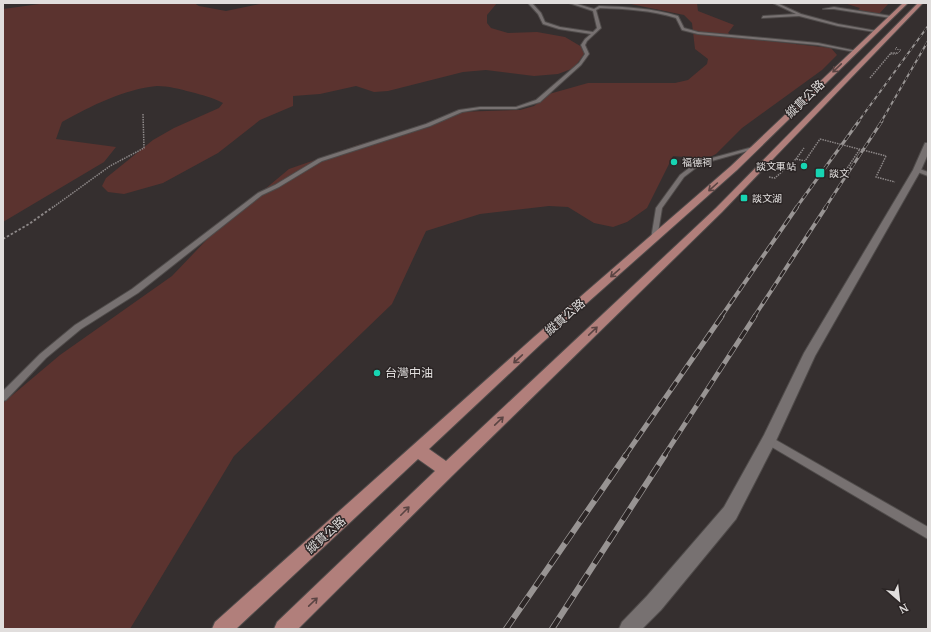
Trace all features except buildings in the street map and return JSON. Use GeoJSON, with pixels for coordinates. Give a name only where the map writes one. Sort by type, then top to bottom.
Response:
{"type":"FeatureCollection","features":[{"type":"Feature","properties":{"kind":"main road","name":"縱貫公路"},"geometry":{"type":"LineString","coordinates":[[222,629],[419,451],[538,340],[733,169],[875,31],[906,3]]}},
{"type":"Feature","properties":{"kind":"main road","name":"縱貫公路"},"geometry":{"type":"LineString","coordinates":[[284,629],[447,470],[719,210],[921,3]]}},
{"type":"Feature","properties":{"kind":"main road"},"geometry":{"type":"LineString","coordinates":[[875,31],[890,34]]}},
{"type":"Feature","properties":{"kind":"main road"},"geometry":{"type":"LineString","coordinates":[[733,169],[753,175]]}},
{"type":"Feature","properties":{"kind":"main road"},"geometry":{"type":"LineString","coordinates":[[419,451],[447,470]]}},
{"type":"Feature","properties":{"kind":"street"},"geometry":{"type":"LineString","coordinates":[[629,629],[654,603],[730,514],[769,440],[809,356],[908,185],[923,172],[928,145]]}},
{"type":"Feature","properties":{"kind":"lane"},"geometry":{"type":"LineString","coordinates":[[530,3],[540,14],[544,23],[559,28],[594,33]]}},
{"type":"Feature","properties":{"kind":"lane"},"geometry":{"type":"LineString","coordinates":[[571,3],[594,10],[599,8],[618,8],[667,13],[677,17],[683,28],[698,33],[818,44],[855,51]]}},
{"type":"Feature","properties":{"kind":"lane"},"geometry":{"type":"LineString","coordinates":[[774,3],[800,15],[838,25],[875,31]]}},
{"type":"Feature","properties":{"kind":"lane"},"geometry":{"type":"LineString","coordinates":[[825,9],[834,8],[891,17]]}},
{"type":"Feature","properties":{"kind":"lane"},"geometry":{"type":"LineString","coordinates":[[3,397],[43,356],[78,327],[135,291],[260,194],[277,186],[320,160],[428,125],[461,111],[480,108],[516,108],[538,101],[580,64],[587,54],[583,45],[586,40],[599,28],[594,10]]}},
{"type":"Feature","properties":{"kind":"lane"},"geometry":{"type":"LineString","coordinates":[[763,16],[800,15]]}},
{"type":"Feature","properties":{"kind":"lane"},"geometry":{"type":"LineString","coordinates":[[654,239],[659,208],[682,176],[699,163],[755,148]]}},
{"type":"Feature","properties":{"kind":"lane"},"geometry":{"type":"LineString","coordinates":[[769,440],[928,533]]}},
{"type":"Feature","properties":{"kind":"path"},"geometry":{"type":"LineString","coordinates":[[870,78],[891,53],[898,54],[901,50],[895,49],[900,43]]}},
{"type":"Feature","properties":{"kind":"path"},"geometry":{"type":"LineString","coordinates":[[3,239],[28,224],[110,166],[144,148],[143,114]]}},
{"type":"Feature","properties":{"kind":"path"},"geometry":{"type":"LineString","coordinates":[[796,159],[805,161],[820,138],[886,156],[876,177],[908,185]]}},
{"type":"Feature","properties":{"kind":"path"},"geometry":{"type":"LineString","coordinates":[[775,178],[796,159],[804,148]]}},
{"type":"Feature","properties":{"kind":"path"},"geometry":{"type":"LineString","coordinates":[[846,170],[860,149]]}},
{"type":"Feature","properties":{"kind":"shaded area"},"geometry":{"type":"Polygon","coordinates":[[[47,3],[194,3],[199,6],[226,11],[265,3],[497,3],[487,15],[487,23],[491,28],[508,33],[537,32],[565,37],[587,50],[574,68],[558,74],[534,76],[486,70],[463,72],[388,91],[374,92],[356,86],[320,94],[293,96],[293,106],[260,120],[218,153],[163,183],[124,194],[108,192],[102,186],[106,178],[153,140],[174,128],[219,108],[223,103],[203,95],[157,86],[120,94],[96,104],[62,122],[56,139],[116,147],[104,162],[3,222],[3,9],[47,3]]]}},
{"type":"Feature","properties":{"kind":"shaded area"},"geometry":{"type":"Polygon","coordinates":[[[626,3],[697,3],[698,11],[734,25],[728,33],[733,37],[831,48],[837,55],[822,70],[742,128],[716,154],[706,159],[673,156],[647,208],[627,222],[613,227],[594,223],[568,207],[549,206],[480,214],[426,231],[392,304],[234,456],[130,629],[3,629],[3,403],[60,355],[172,276],[216,230],[289,169],[361,144],[430,127],[455,112],[520,110],[534,106],[549,94],[588,83],[675,83],[688,80],[707,64],[708,59],[695,49],[692,23],[684,15],[626,3]]]}},
{"type":"Feature","properties":{"kind":"shaded area"},"geometry":{"type":"Polygon","coordinates":[[[844,3],[889,3],[879,14],[858,10],[860,8],[844,3]]]}},
{"type":"Feature","properties":{"kind":"railway"},"geometry":{"type":"LineString","coordinates":[[858,122],[928,26]]}},
{"type":"Feature","properties":{"kind":"railway"},"geometry":{"type":"LineString","coordinates":[[881,122],[928,41]]}},
{"type":"Feature","properties":{"kind":"railway"},"geometry":{"type":"LineString","coordinates":[[796,208],[859,121]]}},
{"type":"Feature","properties":{"kind":"railway"},"geometry":{"type":"LineString","coordinates":[[825,208],[882,121]]}},
{"type":"Feature","properties":{"kind":"railway"},"geometry":{"type":"LineString","coordinates":[[721,317],[797,207]]}},
{"type":"Feature","properties":{"kind":"railway"},"geometry":{"type":"LineString","coordinates":[[754,317],[826,207]]}},
{"type":"Feature","properties":{"kind":"railway"},"geometry":{"type":"LineString","coordinates":[[625,456],[722,316]]}},
{"type":"Feature","properties":{"kind":"railway"},"geometry":{"type":"LineString","coordinates":[[664,456],[755,316]]}},
{"type":"Feature","properties":{"kind":"railway"},"geometry":{"type":"LineString","coordinates":[[506,629],[626,455]]}},
{"type":"Feature","properties":{"kind":"railway"},"geometry":{"type":"LineString","coordinates":[[552,629],[665,455]]}},
{"type":"Feature","properties":{"kind":"place","name":"福德祠"},"geometry":{"type":"Point","coordinates":[674,162]}},
{"type":"Feature","properties":{"kind":"place","name":"談文車站"},"geometry":{"type":"Point","coordinates":[804,166]}},
{"type":"Feature","properties":{"kind":"place","name":"談文"},"geometry":{"type":"Point","coordinates":[820,173]}},
{"type":"Feature","properties":{"kind":"place","name":"談文湖"},"geometry":{"type":"Point","coordinates":[744,198]}},
{"type":"Feature","properties":{"kind":"place","name":"台灣中油"},"geometry":{"type":"Point","coordinates":[377,373]}}]}
